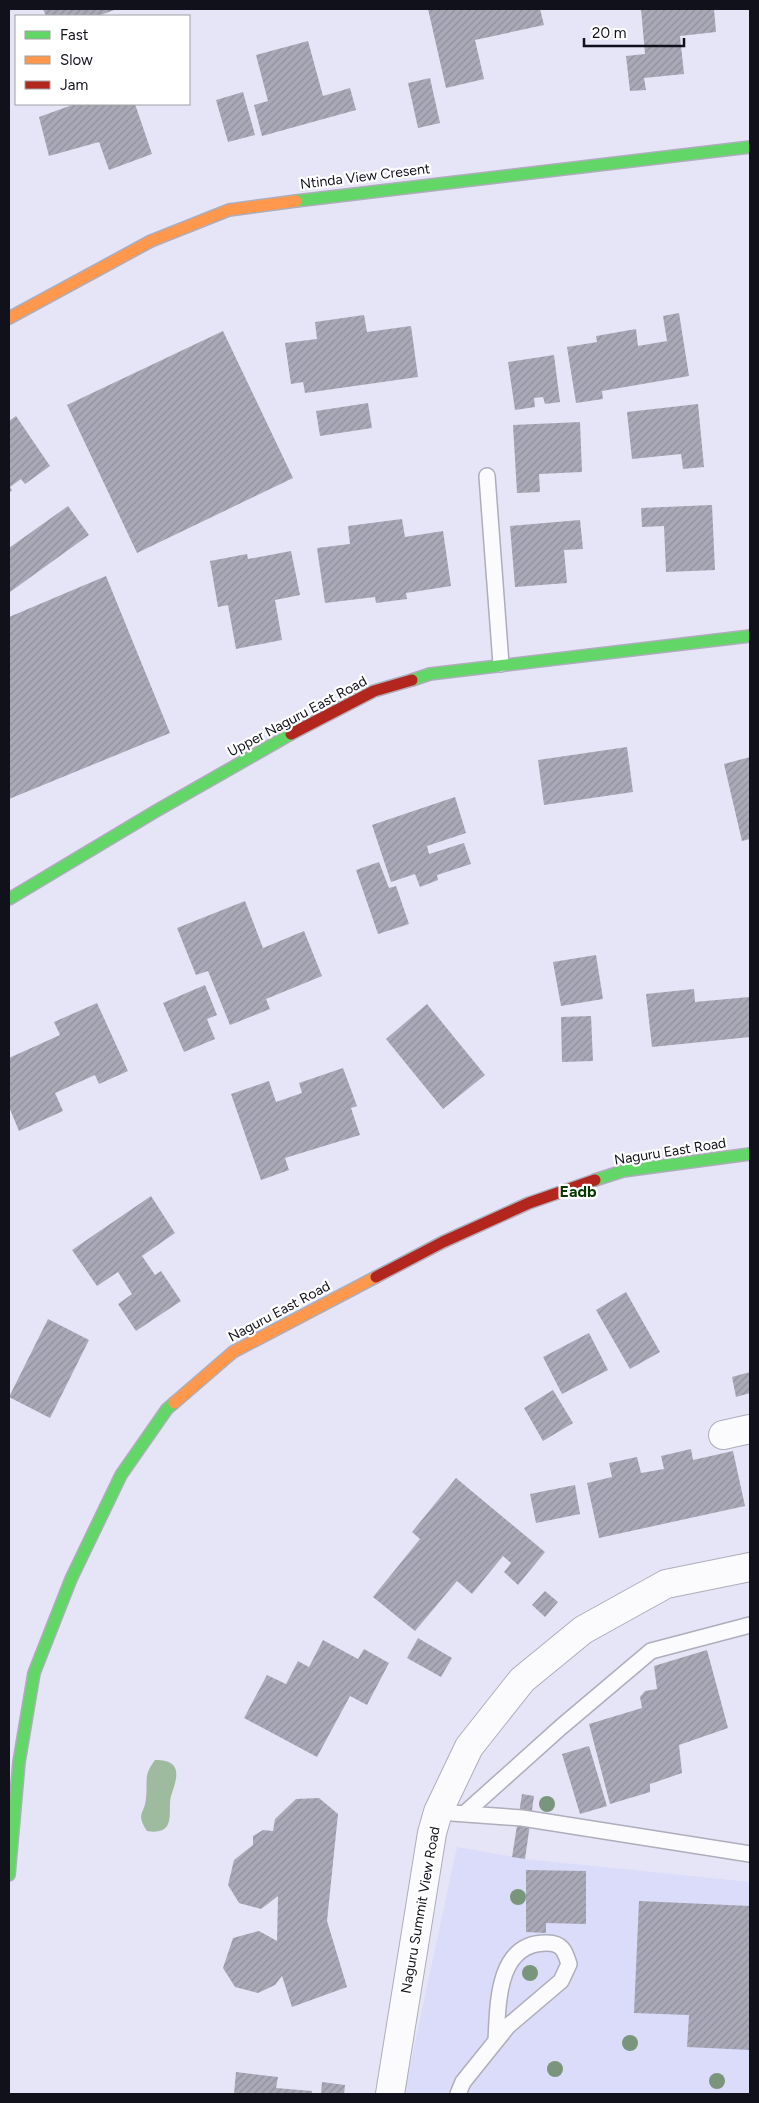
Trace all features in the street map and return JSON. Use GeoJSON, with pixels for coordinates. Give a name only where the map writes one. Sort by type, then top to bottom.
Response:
{"type":"FeatureCollection","features":[{"type":"Feature","properties":{"kind":"street","name":"Ntinda View Cresent"},"geometry":{"type":"LineString","coordinates":[[9,318],[151,241],[229,210],[372,190],[750,147]]}},
{"type":"Feature","properties":{"kind":"street","name":"Upper Naguru East Road"},"geometry":{"type":"LineString","coordinates":[[9,899],[156,811],[309,724],[374,691],[430,674],[501,664],[750,636]]}},
{"type":"Feature","properties":{"kind":"street","name":"Naguru East Road"},"geometry":{"type":"LineString","coordinates":[[9,1875],[19,1762],[34,1673],[71,1579],[121,1475],[166,1409],[233,1352],[444,1242],[529,1203],[623,1172],[750,1154]]}},
{"type":"Feature","properties":{"kind":"street"},"geometry":{"type":"LineString","coordinates":[[723,1435],[750,1429]]}},
{"type":"Feature","properties":{"kind":"street","name":"Naguru Summit View Road"},"geometry":{"type":"LineString","coordinates":[[390,2094],[432,1833],[451,1813],[470,1747],[522,1680],[583,1630],[666,1584],[750,1567]]}},
{"type":"Feature","properties":{"kind":"lane"},"geometry":{"type":"LineString","coordinates":[[487,476],[501,664]]}},
{"type":"Feature","properties":{"kind":"lane"},"geometry":{"type":"LineString","coordinates":[[451,1813],[560,1727],[651,1651],[750,1625]]}},
{"type":"Feature","properties":{"kind":"lane"},"geometry":{"type":"LineString","coordinates":[[451,1813],[522,1818],[750,1854]]}},
{"type":"Feature","properties":{"kind":"lane"},"geometry":{"type":"LineString","coordinates":[[458,2094],[463,2082],[496,2041],[508,2026],[561,1981],[569,1964],[564,1950],[556,1943],[538,1943],[521,1951],[508,1963],[499,1995],[496,2041]]}},
{"type":"Feature","properties":{"kind":"shaded area"},"geometry":{"type":"Polygon","coordinates":[[[155,1760],[171,1763],[176,1771],[170,1802],[169,1821],[163,1830],[157,1832],[147,1831],[141,1817],[145,1803],[147,1774],[155,1760]]]}},
{"type":"Feature","properties":{"kind":"shaded area"},"geometry":{"type":"Polygon","coordinates":[[[457,1847],[525,1859],[750,1882],[750,2094],[404,2094],[457,1847]]]}},
{"type":"Feature","properties":{"kind":"building"},"geometry":{"type":"Polygon","coordinates":[[[43,9],[117,9],[101,15],[46,15],[43,9]]]}},
{"type":"Feature","properties":{"kind":"building"},"geometry":{"type":"Polygon","coordinates":[[[428,9],[540,9],[544,25],[475,40],[484,79],[446,88],[428,9]]]}},
{"type":"Feature","properties":{"kind":"building"},"geometry":{"type":"Polygon","coordinates":[[[641,9],[714,9],[716,32],[680,36],[684,74],[644,78],[646,90],[630,91],[626,56],[645,54],[641,9]]]}},
{"type":"Feature","properties":{"kind":"building"},"geometry":{"type":"Polygon","coordinates":[[[308,41],[323,96],[350,88],[356,110],[262,136],[254,105],[268,101],[256,55],[308,41]]]}},
{"type":"Feature","properties":{"kind":"building"},"geometry":{"type":"Polygon","coordinates":[[[430,78],[440,123],[418,128],[408,83],[430,78]]]}},
{"type":"Feature","properties":{"kind":"building"},"geometry":{"type":"Polygon","coordinates":[[[243,92],[255,135],[228,142],[216,100],[243,92]]]}},
{"type":"Feature","properties":{"kind":"building"},"geometry":{"type":"Polygon","coordinates":[[[72,105],[135,105],[152,154],[109,170],[99,142],[49,156],[39,117],[72,105]]]}},
{"type":"Feature","properties":{"kind":"building"},"geometry":{"type":"Polygon","coordinates":[[[679,313],[689,376],[602,391],[603,399],[576,403],[567,347],[597,342],[596,336],[636,329],[638,346],[667,341],[663,316],[679,313]]]}},
{"type":"Feature","properties":{"kind":"building"},"geometry":{"type":"Polygon","coordinates":[[[364,315],[367,332],[411,326],[418,377],[305,393],[303,382],[291,384],[285,343],[317,339],[315,322],[364,315]]]}},
{"type":"Feature","properties":{"kind":"building"},"geometry":{"type":"Polygon","coordinates":[[[223,331],[293,478],[137,553],[67,405],[223,331]]]}},
{"type":"Feature","properties":{"kind":"building"},"geometry":{"type":"Polygon","coordinates":[[[554,355],[560,402],[545,404],[543,397],[534,398],[535,407],[515,410],[508,362],[554,355]]]}},
{"type":"Feature","properties":{"kind":"building"},"geometry":{"type":"Polygon","coordinates":[[[368,403],[372,428],[320,436],[316,411],[368,403]]]}},
{"type":"Feature","properties":{"kind":"building"},"geometry":{"type":"Polygon","coordinates":[[[698,404],[704,467],[683,469],[681,454],[632,459],[627,412],[698,404]]]}},
{"type":"Feature","properties":{"kind":"building"},"geometry":{"type":"Polygon","coordinates":[[[16,416],[50,466],[25,484],[21,479],[10,487],[12,490],[9,493],[9,421],[16,416]]]}},
{"type":"Feature","properties":{"kind":"building"},"geometry":{"type":"Polygon","coordinates":[[[580,422],[582,472],[539,474],[540,492],[517,493],[513,425],[580,422]]]}},
{"type":"Feature","properties":{"kind":"building"},"geometry":{"type":"Polygon","coordinates":[[[712,505],[715,570],[666,572],[664,526],[642,527],[641,508],[712,505]]]}},
{"type":"Feature","properties":{"kind":"building"},"geometry":{"type":"Polygon","coordinates":[[[68,506],[89,535],[10,592],[9,548],[68,506]]]}},
{"type":"Feature","properties":{"kind":"building"},"geometry":{"type":"Polygon","coordinates":[[[402,519],[405,537],[443,531],[451,586],[406,593],[407,599],[376,603],[375,597],[325,603],[317,548],[350,544],[348,526],[402,519]]]}},
{"type":"Feature","properties":{"kind":"building"},"geometry":{"type":"Polygon","coordinates":[[[580,520],[583,549],[564,550],[567,583],[515,587],[510,526],[580,520]]]}},
{"type":"Feature","properties":{"kind":"building"},"geometry":{"type":"Polygon","coordinates":[[[291,551],[300,595],[275,600],[282,640],[236,649],[228,605],[218,607],[210,561],[247,554],[248,559],[291,551]]]}},
{"type":"Feature","properties":{"kind":"building"},"geometry":{"type":"Polygon","coordinates":[[[106,576],[170,733],[9,799],[9,617],[106,576]]]}},
{"type":"Feature","properties":{"kind":"building"},"geometry":{"type":"Polygon","coordinates":[[[627,747],[633,792],[544,805],[538,760],[627,747]]]}},
{"type":"Feature","properties":{"kind":"building"},"geometry":{"type":"Polygon","coordinates":[[[750,757],[750,839],[742,841],[724,764],[750,757]]]}},
{"type":"Feature","properties":{"kind":"building"},"geometry":{"type":"Polygon","coordinates":[[[455,797],[466,833],[427,846],[429,854],[464,843],[471,864],[437,875],[438,880],[420,887],[415,874],[391,882],[372,825],[455,797]]]}},
{"type":"Feature","properties":{"kind":"building"},"geometry":{"type":"Polygon","coordinates":[[[379,862],[389,888],[396,886],[409,924],[378,934],[356,870],[379,862]]]}},
{"type":"Feature","properties":{"kind":"building"},"geometry":{"type":"Polygon","coordinates":[[[245,901],[263,948],[304,931],[322,976],[266,999],[270,1009],[230,1025],[208,971],[196,975],[177,928],[245,901]]]}},
{"type":"Feature","properties":{"kind":"building"},"geometry":{"type":"Polygon","coordinates":[[[596,955],[603,999],[561,1006],[553,962],[596,955]]]}},
{"type":"Feature","properties":{"kind":"building"},"geometry":{"type":"Polygon","coordinates":[[[205,985],[217,1015],[207,1019],[215,1039],[184,1052],[163,1003],[205,985]]]}},
{"type":"Feature","properties":{"kind":"building"},"geometry":{"type":"Polygon","coordinates":[[[694,989],[695,1002],[749,997],[750,1037],[652,1047],[646,994],[694,989]]]}},
{"type":"Feature","properties":{"kind":"building"},"geometry":{"type":"Polygon","coordinates":[[[97,1003],[128,1071],[99,1084],[95,1075],[55,1093],[63,1111],[19,1131],[9,1107],[9,1058],[60,1035],[54,1022],[97,1003]]]}},
{"type":"Feature","properties":{"kind":"building"},"geometry":{"type":"Polygon","coordinates":[[[427,1004],[485,1075],[443,1109],[386,1039],[427,1004]]]}},
{"type":"Feature","properties":{"kind":"building"},"geometry":{"type":"Polygon","coordinates":[[[591,1016],[593,1061],[562,1062],[561,1017],[591,1016]]]}},
{"type":"Feature","properties":{"kind":"building"},"geometry":{"type":"Polygon","coordinates":[[[343,1068],[357,1106],[351,1108],[360,1135],[285,1158],[289,1170],[261,1180],[231,1094],[269,1081],[276,1102],[302,1093],[299,1083],[343,1068]]]}},
{"type":"Feature","properties":{"kind":"building"},"geometry":{"type":"Polygon","coordinates":[[[151,1196],[175,1233],[142,1256],[155,1275],[161,1271],[181,1301],[136,1331],[118,1304],[132,1294],[118,1272],[97,1286],[72,1250],[151,1196]]]}},
{"type":"Feature","properties":{"kind":"building"},"geometry":{"type":"Polygon","coordinates":[[[626,1292],[660,1352],[630,1369],[596,1310],[626,1292]]]}},
{"type":"Feature","properties":{"kind":"building"},"geometry":{"type":"Polygon","coordinates":[[[48,1319],[89,1340],[50,1418],[9,1397],[48,1319]]]}},
{"type":"Feature","properties":{"kind":"building"},"geometry":{"type":"Polygon","coordinates":[[[589,1333],[608,1370],[562,1394],[543,1357],[589,1333]]]}},
{"type":"Feature","properties":{"kind":"building"},"geometry":{"type":"Polygon","coordinates":[[[750,1372],[750,1393],[736,1397],[732,1377],[750,1372]]]}},
{"type":"Feature","properties":{"kind":"building"},"geometry":{"type":"Polygon","coordinates":[[[553,1390],[573,1423],[543,1441],[524,1408],[553,1390]]]}},
{"type":"Feature","properties":{"kind":"building"},"geometry":{"type":"Polygon","coordinates":[[[691,1449],[693,1460],[733,1451],[745,1506],[599,1538],[587,1483],[612,1477],[609,1463],[637,1457],[641,1473],[664,1469],[661,1456],[691,1449]]]}},
{"type":"Feature","properties":{"kind":"building"},"geometry":{"type":"Polygon","coordinates":[[[456,1478],[545,1552],[518,1585],[504,1572],[511,1563],[503,1556],[472,1594],[457,1581],[415,1631],[373,1597],[420,1539],[412,1532],[456,1478]]]}},
{"type":"Feature","properties":{"kind":"building"},"geometry":{"type":"Polygon","coordinates":[[[575,1485],[580,1514],[536,1523],[530,1494],[575,1485]]]}},
{"type":"Feature","properties":{"kind":"building"},"geometry":{"type":"Polygon","coordinates":[[[545,1591],[558,1602],[545,1617],[532,1605],[545,1591]]]}},
{"type":"Feature","properties":{"kind":"building"},"geometry":{"type":"Polygon","coordinates":[[[418,1638],[452,1658],[441,1677],[407,1658],[418,1638]]]}},
{"type":"Feature","properties":{"kind":"building"},"geometry":{"type":"Polygon","coordinates":[[[323,1640],[358,1659],[364,1649],[389,1663],[367,1705],[350,1696],[317,1757],[244,1718],[267,1675],[286,1684],[298,1661],[309,1667],[323,1640]]]}},
{"type":"Feature","properties":{"kind":"building"},"geometry":{"type":"Polygon","coordinates":[[[707,1650],[728,1728],[679,1745],[682,1773],[650,1784],[650,1792],[610,1804],[589,1724],[642,1708],[640,1697],[645,1691],[657,1689],[654,1666],[707,1650]]]}},
{"type":"Feature","properties":{"kind":"building"},"geometry":{"type":"Polygon","coordinates":[[[589,1746],[607,1806],[580,1814],[562,1754],[589,1746]]]}},
{"type":"Feature","properties":{"kind":"building"},"geometry":{"type":"Polygon","coordinates":[[[522,1794],[534,1796],[525,1859],[512,1857],[522,1794]]]}},
{"type":"Feature","properties":{"kind":"building"},"geometry":{"type":"Polygon","coordinates":[[[319,1798],[338,1814],[327,1921],[347,1987],[292,2007],[282,1976],[275,1985],[258,1993],[235,1987],[223,1968],[233,1938],[259,1931],[277,1941],[278,1896],[261,1909],[239,1903],[228,1885],[234,1860],[253,1845],[253,1836],[263,1830],[273,1831],[275,1819],[296,1799],[319,1798]]]}},
{"type":"Feature","properties":{"kind":"building"},"geometry":{"type":"Polygon","coordinates":[[[526,1870],[586,1871],[586,1924],[546,1923],[546,1933],[526,1932],[526,1870]]]}},
{"type":"Feature","properties":{"kind":"building"},"geometry":{"type":"Polygon","coordinates":[[[639,1901],[750,1906],[750,2050],[687,2047],[689,2015],[634,2013],[639,1901]]]}},
{"type":"Feature","properties":{"kind":"building"},"geometry":{"type":"Polygon","coordinates":[[[236,2072],[278,2077],[276,2088],[312,2091],[312,2094],[234,2094],[236,2072]]]}},
{"type":"Feature","properties":{"kind":"building"},"geometry":{"type":"Polygon","coordinates":[[[322,2082],[345,2085],[344,2094],[321,2094],[322,2082]]]}},
{"type":"Feature","properties":{"kind":"traffic: fast"},"geometry":{"type":"LineString","coordinates":[[296,201],[750,147]]}},
{"type":"Feature","properties":{"kind":"traffic: fast"},"geometry":{"type":"LineString","coordinates":[[412,680],[430,674],[750,636]]}},
{"type":"Feature","properties":{"kind":"traffic: fast"},"geometry":{"type":"LineString","coordinates":[[9,899],[156,811],[291,734]]}},
{"type":"Feature","properties":{"kind":"traffic: fast"},"geometry":{"type":"LineString","coordinates":[[595,1180],[623,1171],[750,1154]]}},
{"type":"Feature","properties":{"kind":"traffic: fast"},"geometry":{"type":"LineString","coordinates":[[9,1875],[19,1762],[34,1673],[71,1579],[121,1475],[167,1409],[174,1403]]}},
{"type":"Feature","properties":{"kind":"traffic: slow"},"geometry":{"type":"LineString","coordinates":[[9,318],[151,241],[229,210],[296,201]]}},
{"type":"Feature","properties":{"kind":"traffic: slow"},"geometry":{"type":"LineString","coordinates":[[174,1403],[233,1352],[376,1277]]}},
{"type":"Feature","properties":{"kind":"traffic: jam"},"geometry":{"type":"LineString","coordinates":[[291,734],[374,691],[412,680]]}},
{"type":"Feature","properties":{"kind":"traffic: jam"},"geometry":{"type":"LineString","coordinates":[[376,1277],[443,1242],[529,1203],[595,1180]]}},
{"type":"Feature","properties":{"kind":"district","name":"Eadb"},"geometry":{"type":"Point","coordinates":[578,1191]}}]}
